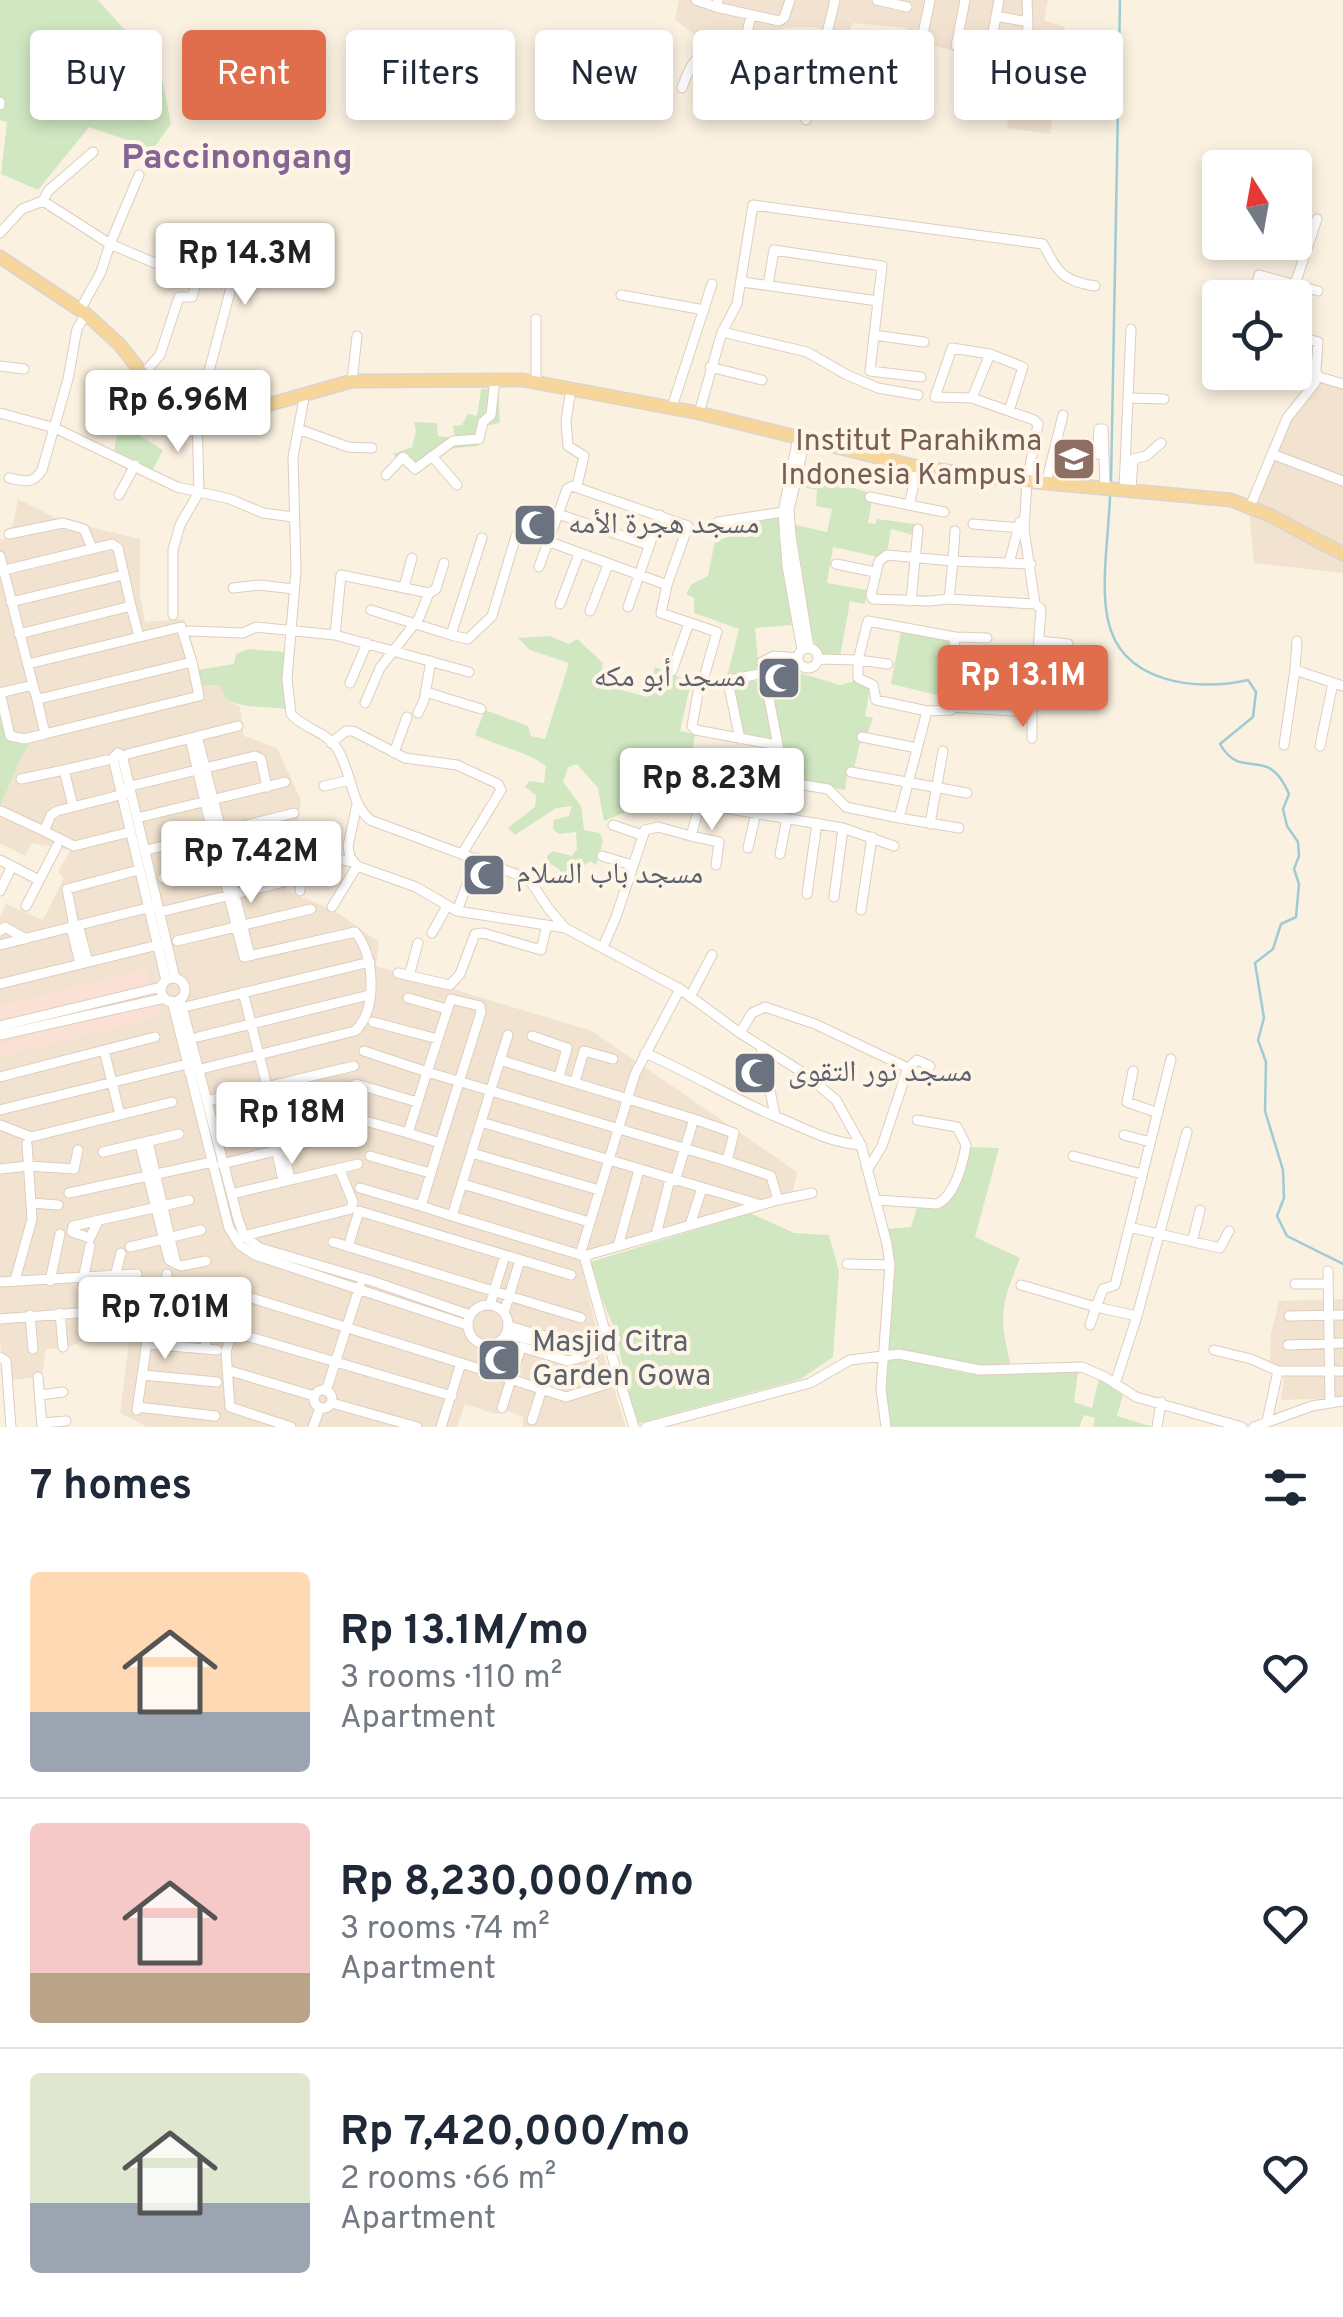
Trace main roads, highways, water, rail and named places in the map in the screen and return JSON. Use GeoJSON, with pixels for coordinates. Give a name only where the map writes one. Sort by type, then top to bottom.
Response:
{"type":"FeatureCollection","features":[{"type":"Feature","properties":{"kind":"main road"},"geometry":{"type":"LineString","coordinates":[[0,258],[83,312],[119,344],[157,392],[197,417],[225,417],[352,382],[536,382],[672,407],[918,466],[1046,483],[1218,497],[1250,507],[1343,554]]}},
{"type":"Feature","properties":{"kind":"waterway"},"geometry":{"type":"LineString","coordinates":[[1111,483],[1120,0]]}},
{"type":"Feature","properties":{"kind":"waterway"},"geometry":{"type":"LineString","coordinates":[[1110,496],[1105,591],[1108,620],[1116,641],[1128,658],[1163,678],[1206,685],[1248,680],[1256,692],[1253,717],[1220,744],[1237,761],[1272,770],[1289,794],[1283,809],[1287,826],[1298,842],[1299,856],[1294,869],[1299,884],[1296,917],[1281,924],[1273,949],[1255,963],[1264,1018],[1258,1040],[1266,1062],[1265,1111],[1283,1170],[1284,1198],[1277,1216],[1287,1236],[1343,1264]]}},
{"type":"Feature","properties":{"kind":"place","name":"Institut Parahikma Indonesia Kampus I"},"geometry":{"type":"Point","coordinates":[1074,459]}},
{"type":"Feature","properties":{"kind":"place","name":"مسجد هجرة الأمه"},"geometry":{"type":"Point","coordinates":[535,525]}},
{"type":"Feature","properties":{"kind":"place","name":"مسجد أبو مكه"},"geometry":{"type":"Point","coordinates":[779,678]}},
{"type":"Feature","properties":{"kind":"place","name":"مسجد باب السلام"},"geometry":{"type":"Point","coordinates":[484,875]}},
{"type":"Feature","properties":{"kind":"place","name":"مسجد نور التقوى"},"geometry":{"type":"Point","coordinates":[755,1073]}},
{"type":"Feature","properties":{"kind":"place","name":"Masjid Citra Garden Gowa"},"geometry":{"type":"Point","coordinates":[499,1360]}},
{"type":"Feature","properties":{"kind":"district","name":"Paccinongang"},"geometry":{"type":"Point","coordinates":[237,159]}}]}
